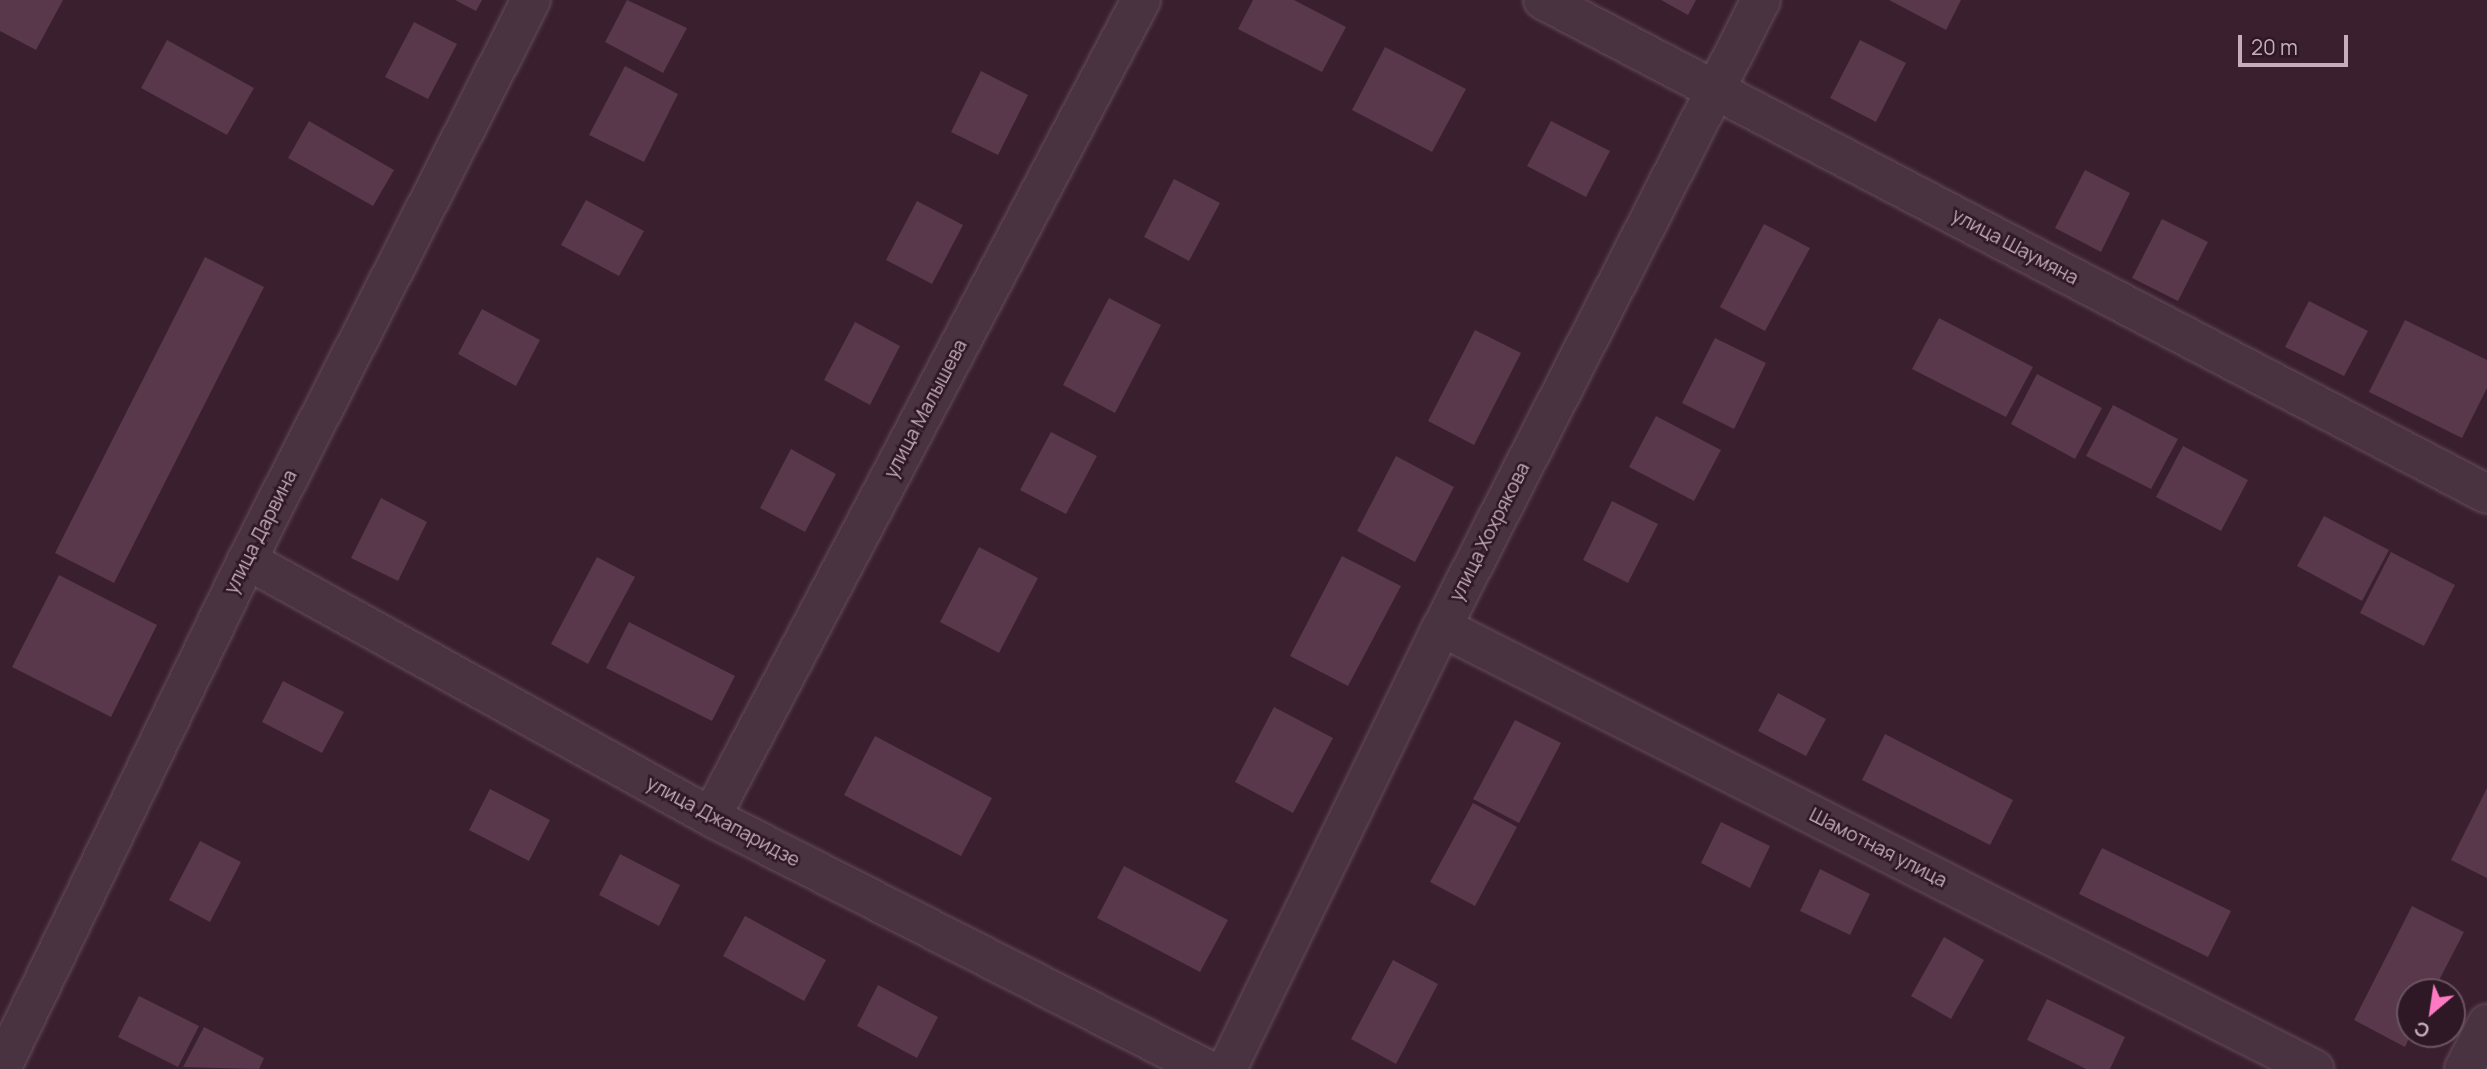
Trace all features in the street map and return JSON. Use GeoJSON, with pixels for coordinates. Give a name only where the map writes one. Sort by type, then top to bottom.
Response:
{"type":"FeatureCollection","features":[{"type":"Feature","properties":{"kind":"street","name":"улица Дарвина"},"geometry":{"type":"LineString","coordinates":[[1,1069],[247,560],[531,0]]}},
{"type":"Feature","properties":{"kind":"street","name":"улица Малышева"},"geometry":{"type":"LineString","coordinates":[[711,817],[1141,0]]}},
{"type":"Feature","properties":{"kind":"street","name":"улица Шаумяна"},"geometry":{"type":"LineString","coordinates":[[1543,0],[2487,494]]}},
{"type":"Feature","properties":{"kind":"street","name":"улица Хохрякова"},"geometry":{"type":"LineString","coordinates":[[1227,1069],[1442,627],[1761,0]]}},
{"type":"Feature","properties":{"kind":"street","name":"улица Джапаридзе"},"geometry":{"type":"LineString","coordinates":[[247,560],[711,817],[1206,1069]]}},
{"type":"Feature","properties":{"kind":"street","name":"Шамотная улица"},"geometry":{"type":"LineString","coordinates":[[1442,627],[2314,1069]]}},
{"type":"Feature","properties":{"kind":"street"},"geometry":{"type":"LineString","coordinates":[[2464,1069],[2487,1024]]}},
{"type":"Feature","properties":{"kind":"building"},"geometry":{"type":"Polygon","coordinates":[[[0,0],[63,0],[36,50],[0,31],[0,0]]]}},
{"type":"Feature","properties":{"kind":"building"},"geometry":{"type":"Polygon","coordinates":[[[455,0],[482,0],[476,11],[455,0]]]}},
{"type":"Feature","properties":{"kind":"building"},"geometry":{"type":"Polygon","coordinates":[[[627,0],[687,28],[663,73],[605,42],[627,0]]]}},
{"type":"Feature","properties":{"kind":"building"},"geometry":{"type":"Polygon","coordinates":[[[1253,0],[1294,0],[1346,27],[1322,72],[1238,29],[1253,0]]]}},
{"type":"Feature","properties":{"kind":"building"},"geometry":{"type":"Polygon","coordinates":[[[1661,0],[1696,0],[1688,15],[1661,0]]]}},
{"type":"Feature","properties":{"kind":"building"},"geometry":{"type":"Polygon","coordinates":[[[1889,0],[1961,0],[1946,30],[1889,0]]]}},
{"type":"Feature","properties":{"kind":"building"},"geometry":{"type":"Polygon","coordinates":[[[414,22],[457,44],[428,99],[385,77],[414,22]]]}},
{"type":"Feature","properties":{"kind":"building"},"geometry":{"type":"Polygon","coordinates":[[[167,40],[254,88],[227,135],[141,88],[167,40]]]}},
{"type":"Feature","properties":{"kind":"building"},"geometry":{"type":"Polygon","coordinates":[[[1860,40],[1906,63],[1876,122],[1830,98],[1860,40]]]}},
{"type":"Feature","properties":{"kind":"building"},"geometry":{"type":"Polygon","coordinates":[[[1385,47],[1466,89],[1432,152],[1352,110],[1385,47]]]}},
{"type":"Feature","properties":{"kind":"building"},"geometry":{"type":"Polygon","coordinates":[[[625,66],[678,94],[644,162],[589,135],[625,66]]]}},
{"type":"Feature","properties":{"kind":"building"},"geometry":{"type":"Polygon","coordinates":[[[981,71],[1028,95],[998,155],[951,132],[981,71]]]}},
{"type":"Feature","properties":{"kind":"building"},"geometry":{"type":"Polygon","coordinates":[[[309,121],[394,170],[373,206],[288,158],[309,121]]]}},
{"type":"Feature","properties":{"kind":"building"},"geometry":{"type":"Polygon","coordinates":[[[1551,121],[1610,151],[1586,197],[1527,166],[1551,121]]]}},
{"type":"Feature","properties":{"kind":"building"},"geometry":{"type":"Polygon","coordinates":[[[2085,170],[2130,193],[2101,252],[2055,228],[2085,170]]]}},
{"type":"Feature","properties":{"kind":"building"},"geometry":{"type":"Polygon","coordinates":[[[1174,179],[1220,203],[1189,261],[1144,237],[1174,179]]]}},
{"type":"Feature","properties":{"kind":"building"},"geometry":{"type":"Polygon","coordinates":[[[586,200],[644,231],[619,276],[561,245],[586,200]]]}},
{"type":"Feature","properties":{"kind":"building"},"geometry":{"type":"Polygon","coordinates":[[[917,201],[963,225],[932,284],[886,260],[917,201]]]}},
{"type":"Feature","properties":{"kind":"building"},"geometry":{"type":"Polygon","coordinates":[[[2162,219],[2208,242],[2178,301],[2132,278],[2162,219]]]}},
{"type":"Feature","properties":{"kind":"building"},"geometry":{"type":"Polygon","coordinates":[[[1764,224],[1810,248],[1765,331],[1720,307],[1764,224]]]}},
{"type":"Feature","properties":{"kind":"building"},"geometry":{"type":"Polygon","coordinates":[[[205,257],[264,287],[114,583],[55,553],[205,257]]]}},
{"type":"Feature","properties":{"kind":"building"},"geometry":{"type":"Polygon","coordinates":[[[1109,298],[1161,325],[1115,413],[1063,385],[1109,298]]]}},
{"type":"Feature","properties":{"kind":"building"},"geometry":{"type":"Polygon","coordinates":[[[2309,301],[2368,331],[2344,376],[2285,347],[2309,301]]]}},
{"type":"Feature","properties":{"kind":"building"},"geometry":{"type":"Polygon","coordinates":[[[482,309],[540,340],[516,386],[458,354],[482,309]]]}},
{"type":"Feature","properties":{"kind":"building"},"geometry":{"type":"Polygon","coordinates":[[[1939,318],[2033,367],[2006,417],[1912,369],[1939,318]]]}},
{"type":"Feature","properties":{"kind":"building"},"geometry":{"type":"Polygon","coordinates":[[[2405,320],[2487,360],[2487,388],[2462,438],[2369,392],[2405,320]]]}},
{"type":"Feature","properties":{"kind":"building"},"geometry":{"type":"Polygon","coordinates":[[[855,322],[900,346],[870,405],[824,380],[855,322]]]}},
{"type":"Feature","properties":{"kind":"building"},"geometry":{"type":"Polygon","coordinates":[[[1475,330],[1521,353],[1474,445],[1428,421],[1475,330]]]}},
{"type":"Feature","properties":{"kind":"building"},"geometry":{"type":"Polygon","coordinates":[[[1715,338],[1766,363],[1734,429],[1682,403],[1715,338]]]}},
{"type":"Feature","properties":{"kind":"building"},"geometry":{"type":"Polygon","coordinates":[[[2037,374],[2102,408],[2075,459],[2011,424],[2037,374]]]}},
{"type":"Feature","properties":{"kind":"building"},"geometry":{"type":"Polygon","coordinates":[[[2113,405],[2178,439],[2151,489],[2086,456],[2113,405]]]}},
{"type":"Feature","properties":{"kind":"building"},"geometry":{"type":"Polygon","coordinates":[[[1656,416],[1721,450],[1694,501],[1629,467],[1656,416]]]}},
{"type":"Feature","properties":{"kind":"building"},"geometry":{"type":"Polygon","coordinates":[[[1051,432],[1097,456],[1066,514],[1020,490],[1051,432]]]}},
{"type":"Feature","properties":{"kind":"building"},"geometry":{"type":"Polygon","coordinates":[[[2183,446],[2248,480],[2221,531],[2156,497],[2183,446]]]}},
{"type":"Feature","properties":{"kind":"building"},"geometry":{"type":"Polygon","coordinates":[[[791,449],[836,474],[805,532],[760,508],[791,449]]]}},
{"type":"Feature","properties":{"kind":"building"},"geometry":{"type":"Polygon","coordinates":[[[1396,456],[1454,487],[1415,562],[1357,531],[1396,456]]]}},
{"type":"Feature","properties":{"kind":"building"},"geometry":{"type":"Polygon","coordinates":[[[381,498],[427,522],[398,581],[351,558],[381,498]]]}},
{"type":"Feature","properties":{"kind":"building"},"geometry":{"type":"Polygon","coordinates":[[[1612,501],[1658,524],[1628,583],[1583,560],[1612,501]]]}},
{"type":"Feature","properties":{"kind":"building"},"geometry":{"type":"Polygon","coordinates":[[[2324,516],[2389,550],[2362,601],[2297,566],[2324,516]]]}},
{"type":"Feature","properties":{"kind":"building"},"geometry":{"type":"Polygon","coordinates":[[[979,547],[1038,578],[999,653],[940,622],[979,547]]]}},
{"type":"Feature","properties":{"kind":"building"},"geometry":{"type":"Polygon","coordinates":[[[2391,552],[2455,585],[2424,646],[2360,613],[2391,552]]]}},
{"type":"Feature","properties":{"kind":"building"},"geometry":{"type":"Polygon","coordinates":[[[1342,556],[1401,586],[1348,686],[1290,656],[1342,556]]]}},
{"type":"Feature","properties":{"kind":"building"},"geometry":{"type":"Polygon","coordinates":[[[597,557],[635,577],[588,664],[551,644],[597,557]]]}},
{"type":"Feature","properties":{"kind":"building"},"geometry":{"type":"Polygon","coordinates":[[[59,575],[157,625],[111,717],[12,667],[59,575]]]}},
{"type":"Feature","properties":{"kind":"building"},"geometry":{"type":"Polygon","coordinates":[[[629,622],[735,676],[712,721],[606,668],[629,622]]]}},
{"type":"Feature","properties":{"kind":"building"},"geometry":{"type":"Polygon","coordinates":[[[283,681],[344,712],[322,753],[262,722],[283,681]]]}},
{"type":"Feature","properties":{"kind":"building"},"geometry":{"type":"Polygon","coordinates":[[[1778,693],[1826,719],[1806,756],[1758,731],[1778,693]]]}},
{"type":"Feature","properties":{"kind":"building"},"geometry":{"type":"Polygon","coordinates":[[[1274,707],[1333,738],[1293,813],[1235,782],[1274,707]]]}},
{"type":"Feature","properties":{"kind":"building"},"geometry":{"type":"Polygon","coordinates":[[[1515,720],[1561,743],[1519,823],[1473,799],[1515,720]]]}},
{"type":"Feature","properties":{"kind":"building"},"geometry":{"type":"Polygon","coordinates":[[[1885,734],[2013,800],[1990,845],[1862,780],[1885,734]]]}},
{"type":"Feature","properties":{"kind":"building"},"geometry":{"type":"Polygon","coordinates":[[[875,736],[992,798],[961,856],[844,795],[875,736]]]}},
{"type":"Feature","properties":{"kind":"building"},"geometry":{"type":"Polygon","coordinates":[[[2487,788],[2487,878],[2451,860],[2487,788]]]}},
{"type":"Feature","properties":{"kind":"building"},"geometry":{"type":"Polygon","coordinates":[[[490,789],[550,820],[529,861],[469,830],[490,789]]]}},
{"type":"Feature","properties":{"kind":"building"},"geometry":{"type":"Polygon","coordinates":[[[1473,803],[1517,827],[1475,906],[1430,882],[1473,803]]]}},
{"type":"Feature","properties":{"kind":"building"},"geometry":{"type":"Polygon","coordinates":[[[1721,822],[1770,846],[1750,888],[1701,863],[1721,822]]]}},
{"type":"Feature","properties":{"kind":"building"},"geometry":{"type":"Polygon","coordinates":[[[200,841],[241,862],[210,922],[169,900],[200,841]]]}},
{"type":"Feature","properties":{"kind":"building"},"geometry":{"type":"Polygon","coordinates":[[[2102,848],[2231,911],[2208,957],[2079,894],[2102,848]]]}},
{"type":"Feature","properties":{"kind":"building"},"geometry":{"type":"Polygon","coordinates":[[[620,854],[680,885],[659,926],[599,895],[620,854]]]}},
{"type":"Feature","properties":{"kind":"building"},"geometry":{"type":"Polygon","coordinates":[[[1124,866],[1228,920],[1200,972],[1097,918],[1124,866]]]}},
{"type":"Feature","properties":{"kind":"building"},"geometry":{"type":"Polygon","coordinates":[[[1820,869],[1870,894],[1850,935],[1800,911],[1820,869]]]}},
{"type":"Feature","properties":{"kind":"building"},"geometry":{"type":"Polygon","coordinates":[[[2412,906],[2464,932],[2440,978],[2396,978],[2396,1042],[2354,1020],[2412,906]]]}},
{"type":"Feature","properties":{"kind":"building"},"geometry":{"type":"Polygon","coordinates":[[[745,916],[826,960],[804,1001],[723,956],[745,916]]]}},
{"type":"Feature","properties":{"kind":"building"},"geometry":{"type":"Polygon","coordinates":[[[1944,937],[1984,960],[1951,1019],[1911,996],[1944,937]]]}},
{"type":"Feature","properties":{"kind":"building"},"geometry":{"type":"Polygon","coordinates":[[[1393,960],[1438,984],[1396,1064],[1351,1039],[1393,960]]]}},
{"type":"Feature","properties":{"kind":"building"},"geometry":{"type":"Polygon","coordinates":[[[878,985],[938,1017],[917,1058],[857,1026],[878,985]]]}},
{"type":"Feature","properties":{"kind":"building"},"geometry":{"type":"Polygon","coordinates":[[[139,996],[199,1026],[178,1067],[118,1037],[139,996]]]}},
{"type":"Feature","properties":{"kind":"building"},"geometry":{"type":"Polygon","coordinates":[[[2047,999],[2125,1037],[2110,1069],[2086,1069],[2027,1040],[2047,999]]]}},
{"type":"Feature","properties":{"kind":"building"},"geometry":{"type":"Polygon","coordinates":[[[204,1027],[264,1058],[259,1069],[183,1067],[204,1027]]]}}]}
